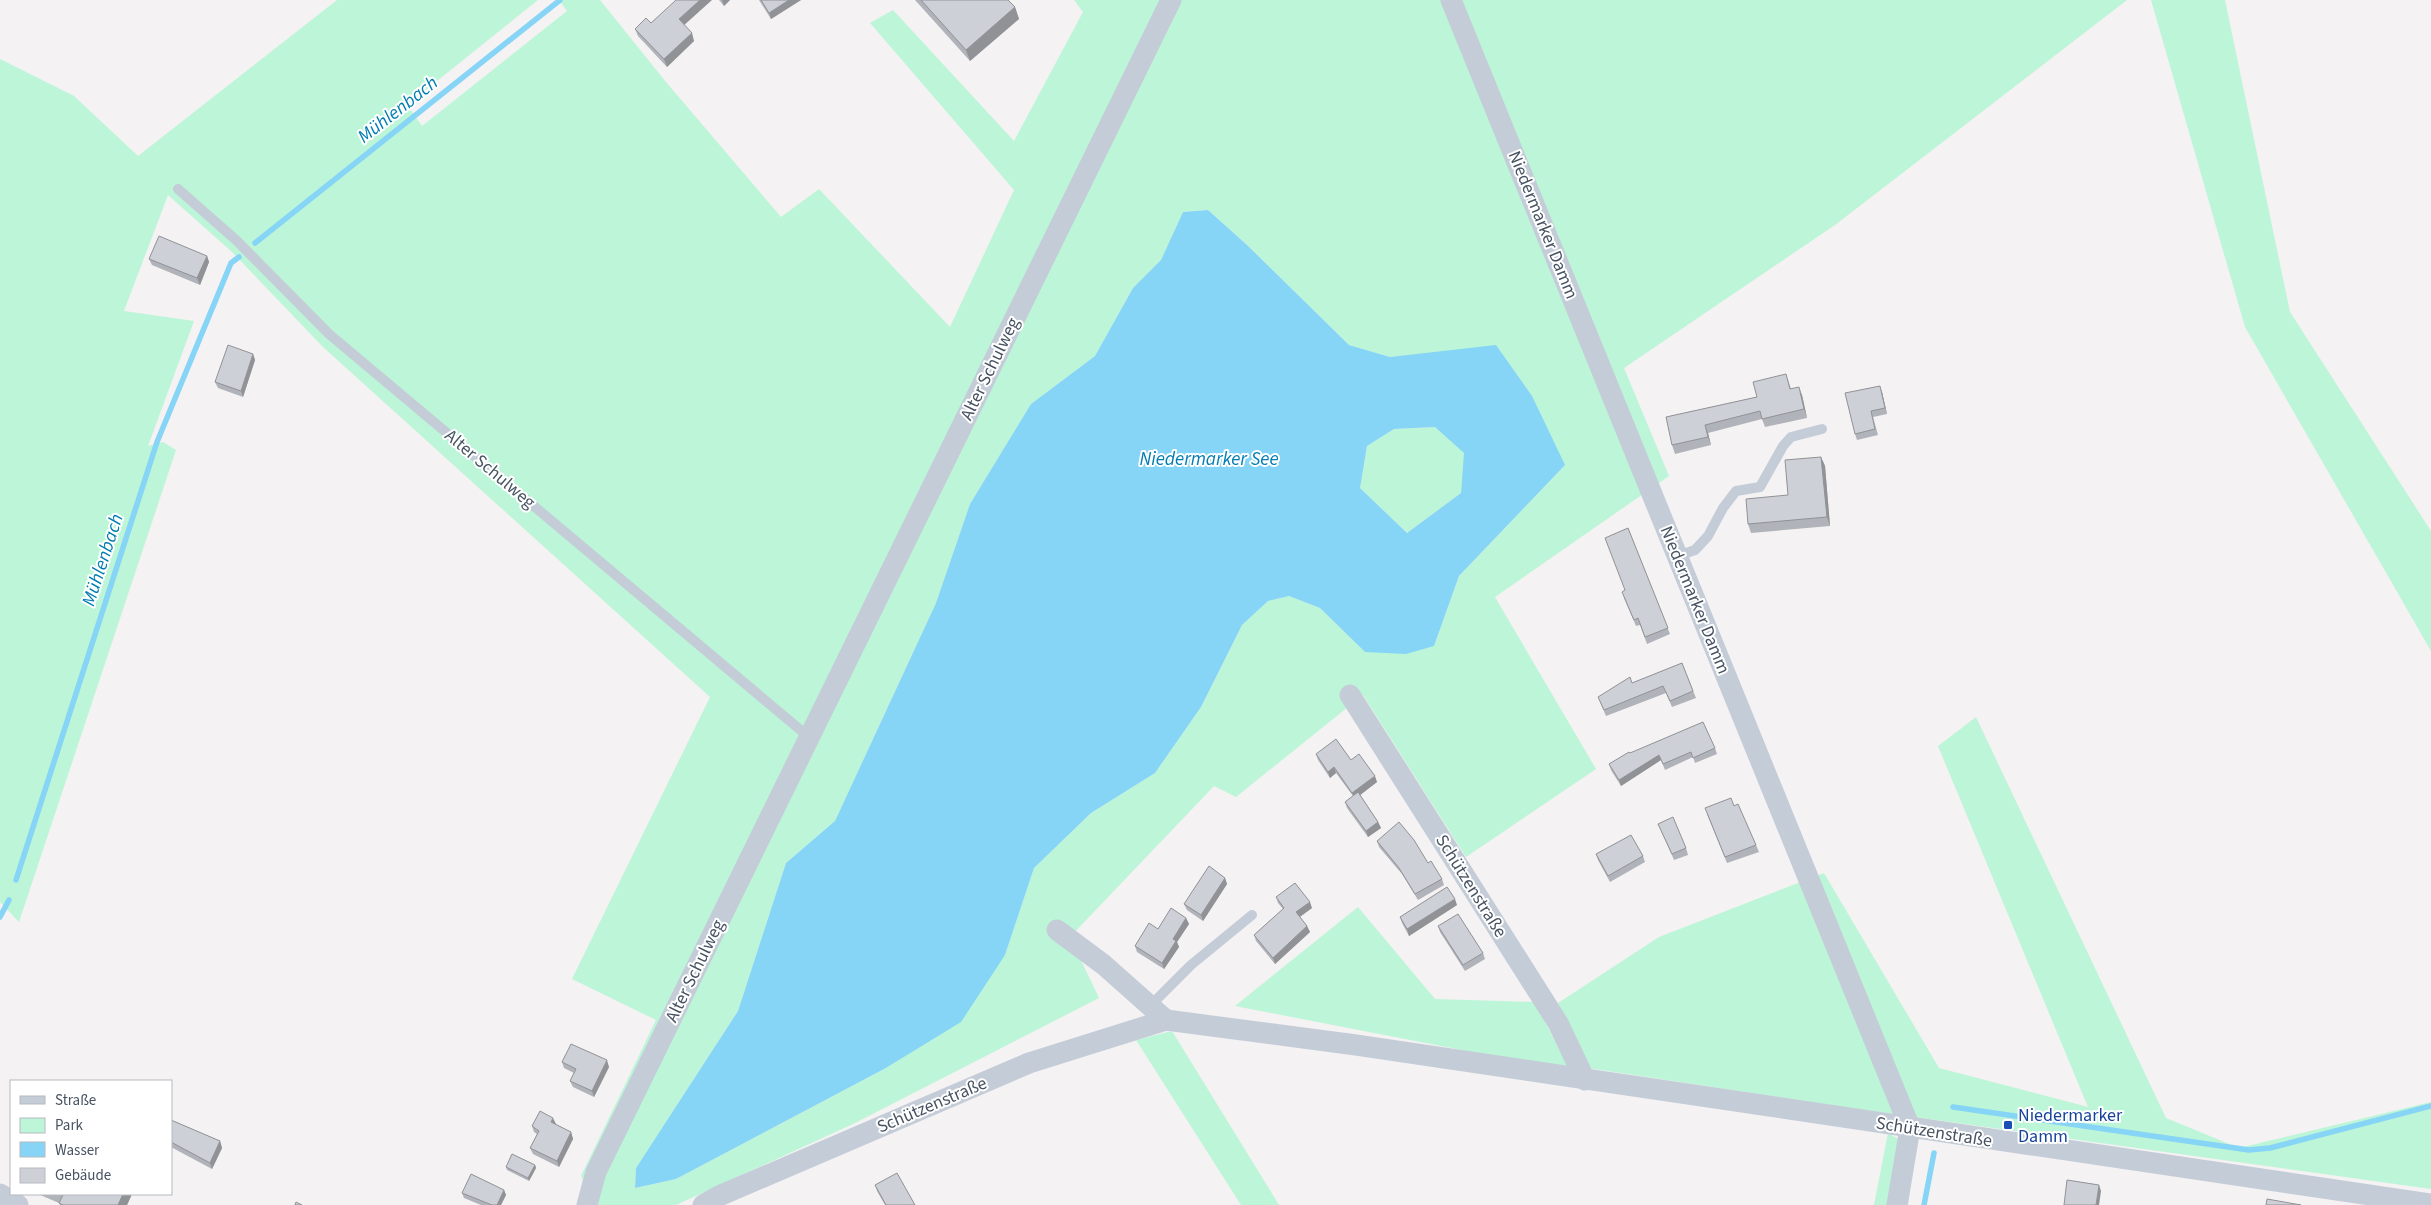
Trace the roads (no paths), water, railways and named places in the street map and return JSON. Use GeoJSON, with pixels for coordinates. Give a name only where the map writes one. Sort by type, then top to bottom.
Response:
{"type":"FeatureCollection","features":[{"type":"Feature","properties":{"kind":"street","name":"Alter Schulweg"},"geometry":{"type":"LineString","coordinates":[[587,1205],[596,1172],[1170,0]]}},
{"type":"Feature","properties":{"kind":"street","name":"Niedermarker Damm"},"geometry":{"type":"LineString","coordinates":[[1451,0],[1910,1128]]}},
{"type":"Feature","properties":{"kind":"street","name":"Schützenstraße"},"geometry":{"type":"LineString","coordinates":[[1350,695],[1558,1023],[1585,1080]]}},
{"type":"Feature","properties":{"kind":"street"},"geometry":{"type":"LineString","coordinates":[[1057,930],[1104,965],[1166,1020]]}},
{"type":"Feature","properties":{"kind":"street","name":"Schützenstraße"},"geometry":{"type":"LineString","coordinates":[[703,1205],[719,1196],[1029,1063],[1166,1020],[1356,1045],[2429,1204]]}},
{"type":"Feature","properties":{"kind":"street"},"geometry":{"type":"LineString","coordinates":[[1897,1205],[1910,1128]]}},
{"type":"Feature","properties":{"kind":"street"},"geometry":{"type":"LineString","coordinates":[[0,1194],[18,1205]]}},
{"type":"Feature","properties":{"kind":"lane","name":"Alter Schulweg"},"geometry":{"type":"LineString","coordinates":[[178,189],[236,240],[329,334],[810,738]]}},
{"type":"Feature","properties":{"kind":"lane"},"geometry":{"type":"LineString","coordinates":[[1678,556],[1695,550],[1708,536],[1723,508],[1736,491],[1760,487],[1782,446],[1791,437],[1822,429]]}},
{"type":"Feature","properties":{"kind":"lane"},"geometry":{"type":"LineString","coordinates":[[1150,1006],[1192,965],[1252,915]]}},
{"type":"Feature","properties":{"kind":"water","name":"Niedermarker See"},"geometry":{"type":"Polygon","coordinates":[[[1208,210],[1247,245],[1349,345],[1390,357],[1496,345],[1532,396],[1565,465],[1459,576],[1434,646],[1406,654],[1365,652],[1320,608],[1289,596],[1268,601],[1242,625],[1201,707],[1155,773],[1091,813],[1034,868],[1005,955],[961,1022],[884,1069],[676,1179],[635,1188],[636,1168],[738,1011],[786,863],[835,821],[936,603],[970,504],[1031,404],[1095,356],[1133,288],[1161,260],[1183,212],[1208,210]],[[1435,427],[1394,429],[1367,446],[1360,488],[1407,533],[1461,493],[1464,453],[1435,427]]]}},
{"type":"Feature","properties":{"kind":"waterway","name":"Mühlenbach"},"geometry":{"type":"LineString","coordinates":[[255,243],[560,0]]}},
{"type":"Feature","properties":{"kind":"waterway","name":"Mühlenbach"},"geometry":{"type":"LineString","coordinates":[[16,880],[157,442],[231,263],[239,257]]}},
{"type":"Feature","properties":{"kind":"waterway","name":"Mühlenbach"},"geometry":{"type":"LineString","coordinates":[[0,917],[9,900]]}},
{"type":"Feature","properties":{"kind":"waterway"},"geometry":{"type":"LineString","coordinates":[[1953,1107],[2249,1150],[2270,1148],[2431,1106]]}},
{"type":"Feature","properties":{"kind":"waterway"},"geometry":{"type":"LineString","coordinates":[[1924,1205],[1934,1153]]}},
{"type":"Feature","properties":{"kind":"place","name":"Niedermarker Damm"},"geometry":{"type":"Point","coordinates":[2008,1125]}}]}
